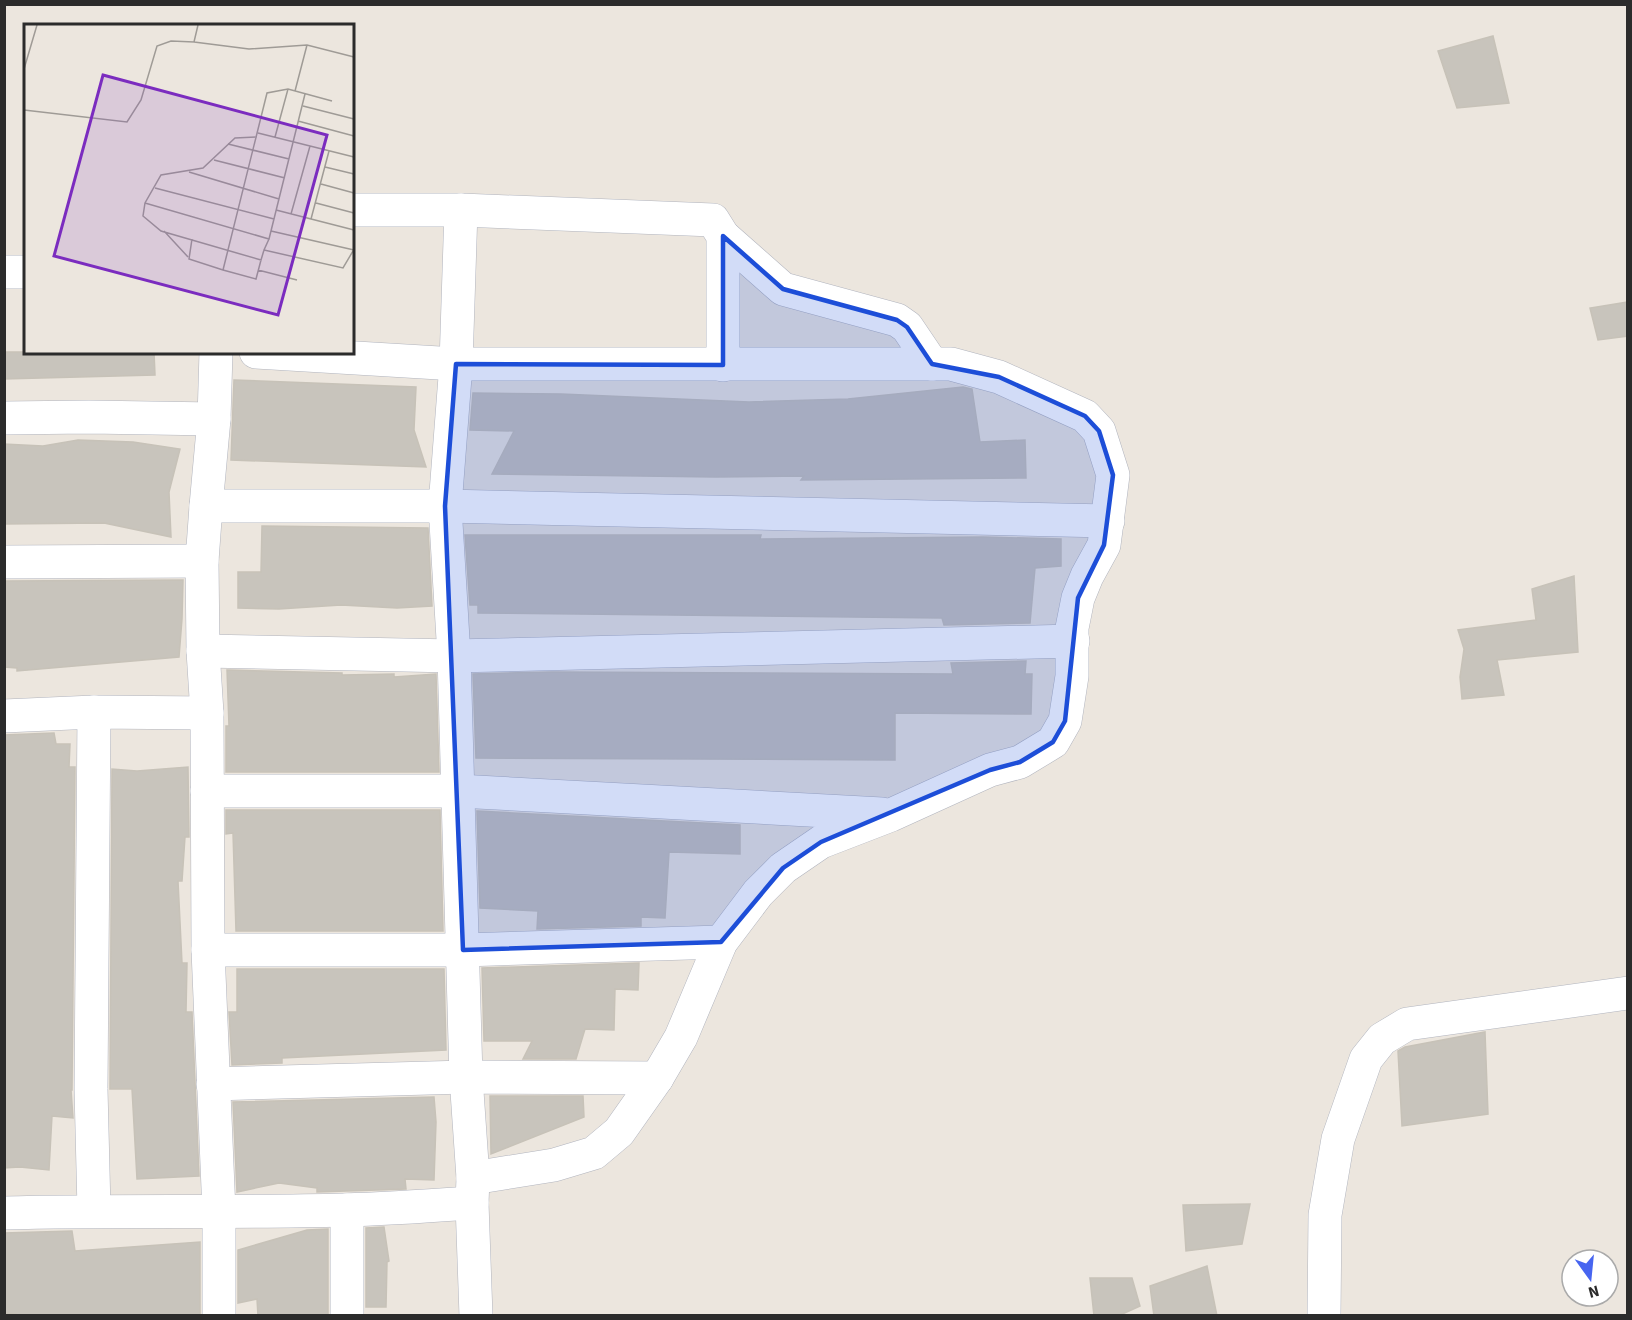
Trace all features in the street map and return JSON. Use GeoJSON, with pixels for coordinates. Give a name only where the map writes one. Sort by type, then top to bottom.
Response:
{"type":"FeatureCollection","features":[{"type":"Feature","properties":{"kind":"street"},"geometry":{"type":"LineString","coordinates":[[354,210],[461,210],[713,220],[723,236],[783,289],[897,320],[907,327],[932,364]]}},
{"type":"Feature","properties":{"kind":"street"},"geometry":{"type":"LineString","coordinates":[[461,210],[456,364],[446,506],[454,656],[466,1077],[473,1191],[476,1316]]}},
{"type":"Feature","properties":{"kind":"street"},"geometry":{"type":"LineString","coordinates":[[723,236],[723,365]]}},
{"type":"Feature","properties":{"kind":"street"},"geometry":{"type":"LineString","coordinates":[[4,272],[24,272]]}},
{"type":"Feature","properties":{"kind":"street"},"geometry":{"type":"LineString","coordinates":[[216,354],[214,419],[202,561],[203,651],[207,713],[208,950],[219,1212],[219,1316]]}},
{"type":"Feature","properties":{"kind":"street"},"geometry":{"type":"LineString","coordinates":[[4,1213],[93,1210],[219,1212],[347,1210],[473,1191],[594,1153],[619,1132],[657,1078],[681,1037],[721,942],[758,893],[783,868],[821,842],[891,815],[990,770],[1020,762],[1053,742],[1065,721],[1072,676],[1072,628],[1078,598],[1104,545],[1113,475],[1099,431],[1085,416],[999,377],[951,364],[456,364],[289,354]]}},
{"type":"Feature","properties":{"kind":"street"},"geometry":{"type":"LineString","coordinates":[[4,418],[214,419]]}},
{"type":"Feature","properties":{"kind":"street"},"geometry":{"type":"LineString","coordinates":[[206,506],[446,506],[1108,521]]}},
{"type":"Feature","properties":{"kind":"street"},"geometry":{"type":"LineString","coordinates":[[4,562],[202,561]]}},
{"type":"Feature","properties":{"kind":"street"},"geometry":{"type":"LineString","coordinates":[[203,651],[454,656],[1073,641]]}},
{"type":"Feature","properties":{"kind":"street"},"geometry":{"type":"LineString","coordinates":[[4,716],[94,712],[207,713]]}},
{"type":"Feature","properties":{"kind":"street"},"geometry":{"type":"LineString","coordinates":[[93,1210],[91,1077],[94,712]]}},
{"type":"Feature","properties":{"kind":"street"},"geometry":{"type":"LineString","coordinates":[[207,791],[458,790],[891,815]]}},
{"type":"Feature","properties":{"kind":"street"},"geometry":{"type":"LineString","coordinates":[[208,950],[463,950],[721,942]]}},
{"type":"Feature","properties":{"kind":"street"},"geometry":{"type":"LineString","coordinates":[[1324,1316],[1325,1215],[1338,1139],[1366,1059],[1382,1039],[1407,1024],[1628,993]]}},
{"type":"Feature","properties":{"kind":"street"},"geometry":{"type":"LineString","coordinates":[[213,1084],[466,1077],[657,1078]]}},
{"type":"Feature","properties":{"kind":"street"},"geometry":{"type":"LineString","coordinates":[[347,1210],[347,1316]]}},
{"type":"Feature","properties":{"kind":"highlighted area"},"geometry":{"type":"Polygon","coordinates":[[[723,236],[783,289],[897,320],[907,327],[932,364],[999,377],[1085,416],[1099,431],[1113,475],[1104,545],[1078,598],[1065,721],[1053,742],[1020,762],[990,770],[821,842],[783,868],[721,942],[463,950],[445,506],[456,364],[723,365],[723,236]]]}},
{"type":"Feature","properties":{"kind":"building"},"geometry":{"type":"Polygon","coordinates":[[[1493,36],[1509,103],[1457,108],[1438,51],[1493,36]]]}},
{"type":"Feature","properties":{"kind":"building"},"geometry":{"type":"Polygon","coordinates":[[[1628,302],[1628,336],[1598,340],[1590,308],[1628,302]]]}},
{"type":"Feature","properties":{"kind":"building"},"geometry":{"type":"Polygon","coordinates":[[[4,352],[154,354],[155,375],[4,379],[4,352]]]}},
{"type":"Feature","properties":{"kind":"building"},"geometry":{"type":"Polygon","coordinates":[[[234,380],[416,387],[414,430],[426,467],[231,460],[234,380]]]}},
{"type":"Feature","properties":{"kind":"building"},"geometry":{"type":"Polygon","coordinates":[[[963,387],[972,389],[980,442],[1025,440],[1026,478],[801,480],[804,476],[492,474],[514,431],[470,430],[473,393],[561,394],[749,402],[848,399],[963,387]]]}},
{"type":"Feature","properties":{"kind":"building"},"geometry":{"type":"Polygon","coordinates":[[[78,440],[133,442],[180,449],[169,492],[171,537],[104,523],[4,524],[4,444],[43,446],[78,440]]]}},
{"type":"Feature","properties":{"kind":"building"},"geometry":{"type":"Polygon","coordinates":[[[262,526],[428,528],[432,606],[397,608],[341,605],[279,609],[238,608],[238,572],[261,572],[262,526]]]}},
{"type":"Feature","properties":{"kind":"building"},"geometry":{"type":"Polygon","coordinates":[[[465,535],[761,535],[760,539],[983,537],[1061,539],[1061,566],[1035,568],[1030,623],[944,625],[942,618],[478,613],[478,605],[470,605],[465,535]]]}},
{"type":"Feature","properties":{"kind":"building"},"geometry":{"type":"Polygon","coordinates":[[[1574,576],[1578,652],[1497,660],[1504,695],[1462,699],[1460,677],[1464,649],[1458,630],[1536,620],[1532,589],[1574,576]]]}},
{"type":"Feature","properties":{"kind":"building"},"geometry":{"type":"Polygon","coordinates":[[[183,580],[179,657],[17,671],[17,668],[4,667],[4,581],[183,580]]]}},
{"type":"Feature","properties":{"kind":"building"},"geometry":{"type":"Polygon","coordinates":[[[1026,661],[1025,674],[1032,674],[1031,714],[895,713],[895,760],[476,758],[473,674],[552,672],[953,674],[951,663],[1026,661]]]}},
{"type":"Feature","properties":{"kind":"building"},"geometry":{"type":"Polygon","coordinates":[[[227,670],[342,673],[342,675],[394,674],[394,677],[436,674],[439,772],[226,772],[226,726],[229,726],[227,670]]]}},
{"type":"Feature","properties":{"kind":"building"},"geometry":{"type":"Polygon","coordinates":[[[54,733],[56,744],[70,744],[69,767],[75,767],[71,1090],[73,1118],[52,1116],[49,1170],[4,1168],[4,735],[54,733]]]}},
{"type":"Feature","properties":{"kind":"building"},"geometry":{"type":"Polygon","coordinates":[[[188,767],[189,837],[185,837],[182,881],[178,881],[182,963],[187,963],[186,1012],[192,1012],[199,1176],[137,1179],[132,1089],[110,1089],[112,769],[137,771],[188,767]]]}},
{"type":"Feature","properties":{"kind":"building"},"geometry":{"type":"Polygon","coordinates":[[[226,810],[440,810],[443,931],[236,931],[233,833],[226,834],[226,810]]]}},
{"type":"Feature","properties":{"kind":"building"},"geometry":{"type":"Polygon","coordinates":[[[477,811],[740,825],[740,854],[669,852],[665,918],[641,917],[641,926],[537,929],[538,911],[480,908],[477,811]]]}},
{"type":"Feature","properties":{"kind":"building"},"geometry":{"type":"Polygon","coordinates":[[[639,963],[638,990],[615,989],[614,1030],[585,1029],[576,1059],[523,1059],[532,1041],[484,1041],[482,968],[639,963]]]}},
{"type":"Feature","properties":{"kind":"building"},"geometry":{"type":"Polygon","coordinates":[[[237,969],[444,969],[446,1050],[282,1058],[282,1063],[232,1065],[229,1012],[237,1012],[237,969]]]}},
{"type":"Feature","properties":{"kind":"building"},"geometry":{"type":"Polygon","coordinates":[[[1485,1032],[1488,1114],[1402,1126],[1398,1051],[1405,1047],[1485,1032]]]}},
{"type":"Feature","properties":{"kind":"building"},"geometry":{"type":"Polygon","coordinates":[[[490,1096],[583,1096],[584,1117],[491,1154],[490,1096]]]}},
{"type":"Feature","properties":{"kind":"building"},"geometry":{"type":"Polygon","coordinates":[[[434,1097],[436,1122],[434,1180],[405,1179],[406,1189],[317,1192],[317,1188],[279,1183],[237,1192],[233,1102],[434,1097]]]}},
{"type":"Feature","properties":{"kind":"building"},"geometry":{"type":"Polygon","coordinates":[[[1250,1204],[1242,1244],[1186,1251],[1183,1205],[1250,1204]]]}},
{"type":"Feature","properties":{"kind":"building"},"geometry":{"type":"Polygon","coordinates":[[[384,1227],[389,1261],[387,1262],[386,1307],[366,1307],[366,1228],[384,1227]]]}},
{"type":"Feature","properties":{"kind":"building"},"geometry":{"type":"Polygon","coordinates":[[[328,1229],[328,1316],[258,1316],[257,1299],[238,1303],[238,1250],[307,1230],[328,1229]]]}},
{"type":"Feature","properties":{"kind":"building"},"geometry":{"type":"Polygon","coordinates":[[[72,1231],[75,1251],[200,1242],[200,1316],[16,1316],[16,1314],[4,1313],[4,1233],[72,1231]]]}},
{"type":"Feature","properties":{"kind":"building"},"geometry":{"type":"Polygon","coordinates":[[[1207,1266],[1217,1316],[1154,1316],[1150,1286],[1207,1266]]]}},
{"type":"Feature","properties":{"kind":"building"},"geometry":{"type":"Polygon","coordinates":[[[1090,1278],[1132,1278],[1140,1306],[1118,1316],[1094,1316],[1090,1278]]]}}]}
